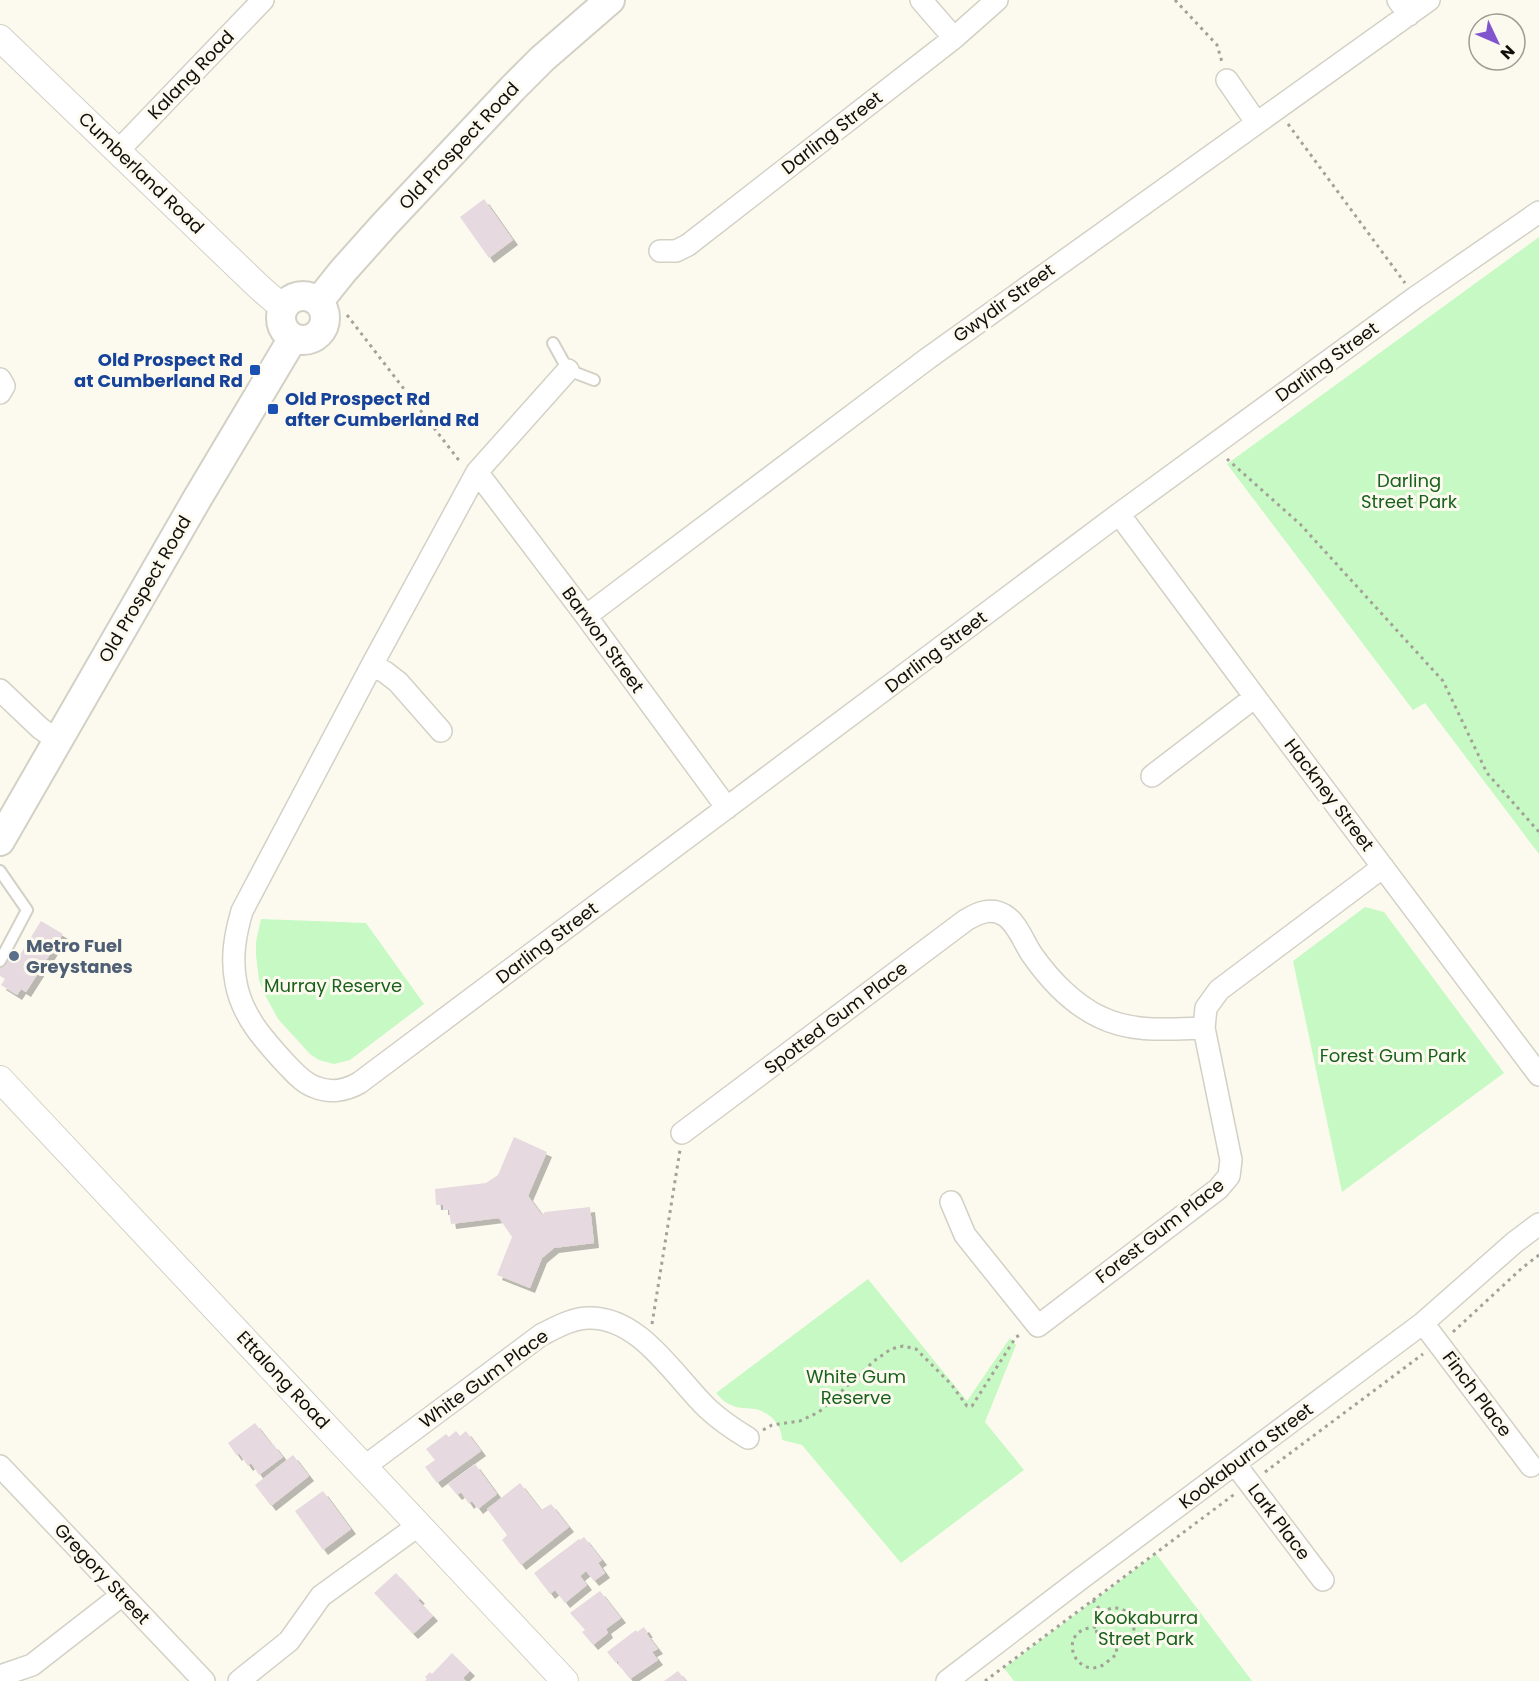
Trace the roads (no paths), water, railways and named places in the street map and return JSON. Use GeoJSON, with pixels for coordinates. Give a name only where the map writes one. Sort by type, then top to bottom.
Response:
{"type":"FeatureCollection","features":[{"type":"Feature","properties":{"kind":"main road","name":"Old Prospect Road"},"geometry":{"type":"LineString","coordinates":[[319,302],[385,224],[513,88],[542,59],[610,0]]}},
{"type":"Feature","properties":{"kind":"main road"},"geometry":{"type":"LineString","coordinates":[[297,296],[312,297],[319,302],[326,316],[316,336],[301,340],[287,333],[281,320],[285,305],[297,296]]}},
{"type":"Feature","properties":{"kind":"main road","name":"Old Prospect Road"},"geometry":{"type":"LineString","coordinates":[[0,841],[293,338]]}},
{"type":"Feature","properties":{"kind":"street","name":"Kalang Road"},"geometry":{"type":"LineString","coordinates":[[118,151],[263,0]]}},
{"type":"Feature","properties":{"kind":"street"},"geometry":{"type":"LineString","coordinates":[[921,0],[954,38]]}},
{"type":"Feature","properties":{"kind":"street","name":"Darling Street"},"geometry":{"type":"LineString","coordinates":[[660,251],[676,251],[688,246],[954,38],[997,0]]}},
{"type":"Feature","properties":{"kind":"street","name":"Gwydir Street"},"geometry":{"type":"LineString","coordinates":[[586,616],[927,359],[1276,108],[1403,7],[1429,0]]}},
{"type":"Feature","properties":{"kind":"street","name":"Cumberland Road"},"geometry":{"type":"LineString","coordinates":[[0,38],[259,287],[274,300],[285,305]]}},
{"type":"Feature","properties":{"kind":"street"},"geometry":{"type":"LineString","coordinates":[[1227,80],[1256,122]]}},
{"type":"Feature","properties":{"kind":"street","name":"Darling Street"},"geometry":{"type":"LineString","coordinates":[[568,370],[475,476],[245,903],[233,956],[239,997],[252,1024],[269,1046],[304,1081],[335,1096],[359,1083],[1119,514],[1416,297],[1539,212]]}},
{"type":"Feature","properties":{"kind":"street"},"geometry":{"type":"LineString","coordinates":[[0,379],[4,386],[0,393]]}},
{"type":"Feature","properties":{"kind":"street","name":"Barwon Street"},"geometry":{"type":"LineString","coordinates":[[475,476],[586,616],[727,808]]}},
{"type":"Feature","properties":{"kind":"street","name":"Hackney Street"},"geometry":{"type":"LineString","coordinates":[[1119,514],[1539,1075]]}},
{"type":"Feature","properties":{"kind":"street"},"geometry":{"type":"LineString","coordinates":[[372,665],[398,682],[441,731]]}},
{"type":"Feature","properties":{"kind":"street"},"geometry":{"type":"LineString","coordinates":[[0,690],[40,728],[58,741]]}},
{"type":"Feature","properties":{"kind":"street"},"geometry":{"type":"LineString","coordinates":[[1152,776],[1255,697]]}},
{"type":"Feature","properties":{"kind":"street","name":"Forest Gum Place"},"geometry":{"type":"LineString","coordinates":[[951,1202],[965,1235],[1038,1326],[1218,1189],[1229,1176],[1231,1160],[1204,1028],[1206,1008],[1219,990],[1383,867]]}},
{"type":"Feature","properties":{"kind":"street","name":"Spotted Gum Place"},"geometry":{"type":"LineString","coordinates":[[682,1133],[966,920],[995,906],[1013,923],[1032,956],[1059,986],[1081,1005],[1100,1017],[1131,1027],[1204,1028]]}},
{"type":"Feature","properties":{"kind":"street","name":"Ettalong Road"},"geometry":{"type":"LineString","coordinates":[[0,1079],[566,1681]]}},
{"type":"Feature","properties":{"kind":"street","name":"Kookaburra Street"},"geometry":{"type":"LineString","coordinates":[[947,1681],[1423,1323],[1515,1242],[1539,1224]]}},
{"type":"Feature","properties":{"kind":"street","name":"White Gum Place"},"geometry":{"type":"LineString","coordinates":[[364,1467],[541,1335],[562,1324],[588,1318],[618,1323],[648,1344],[706,1407],[727,1426],[748,1438]]}},
{"type":"Feature","properties":{"kind":"street","name":"Finch Place"},"geometry":{"type":"LineString","coordinates":[[1423,1323],[1531,1466]]}},
{"type":"Feature","properties":{"kind":"street","name":"Lark Place"},"geometry":{"type":"LineString","coordinates":[[1235,1464],[1323,1580]]}},
{"type":"Feature","properties":{"kind":"street","name":"Gregory Street"},"geometry":{"type":"LineString","coordinates":[[0,1466],[204,1681]]}},
{"type":"Feature","properties":{"kind":"street"},"geometry":{"type":"LineString","coordinates":[[239,1681],[289,1641],[321,1596],[419,1525]]}},
{"type":"Feature","properties":{"kind":"street"},"geometry":{"type":"LineString","coordinates":[[0,1676],[32,1665],[122,1595]]}},
{"type":"Feature","properties":{"kind":"lane"},"geometry":{"type":"LineString","coordinates":[[553,343],[568,370],[594,380]]}},
{"type":"Feature","properties":{"kind":"lane"},"geometry":{"type":"LineString","coordinates":[[0,871],[27,910],[0,961]]}},
{"type":"Feature","properties":{"kind":"place","name":"Old Prospect Rd at Cumberland Rd"},"geometry":{"type":"Point","coordinates":[255,370]}},
{"type":"Feature","properties":{"kind":"place","name":"Old Prospect Rd after Cumberland Rd"},"geometry":{"type":"Point","coordinates":[273,409]}},
{"type":"Feature","properties":{"kind":"place","name":"Metro Fuel Greystanes"},"geometry":{"type":"Point","coordinates":[14,956]}},
{"type":"Feature","properties":{"kind":"park label","name":"Darling Street Park"},"geometry":{"type":"Point","coordinates":[1409,491]}},
{"type":"Feature","properties":{"kind":"park label","name":"Murray Reserve"},"geometry":{"type":"Point","coordinates":[333,986]}},
{"type":"Feature","properties":{"kind":"park label","name":"Forest Gum Park"},"geometry":{"type":"Point","coordinates":[1393,1056]}},
{"type":"Feature","properties":{"kind":"park label","name":"White Gum Reserve"},"geometry":{"type":"Point","coordinates":[856,1387]}},
{"type":"Feature","properties":{"kind":"park label","name":"Kookaburra Street Park"},"geometry":{"type":"Point","coordinates":[1146,1628]}}]}
